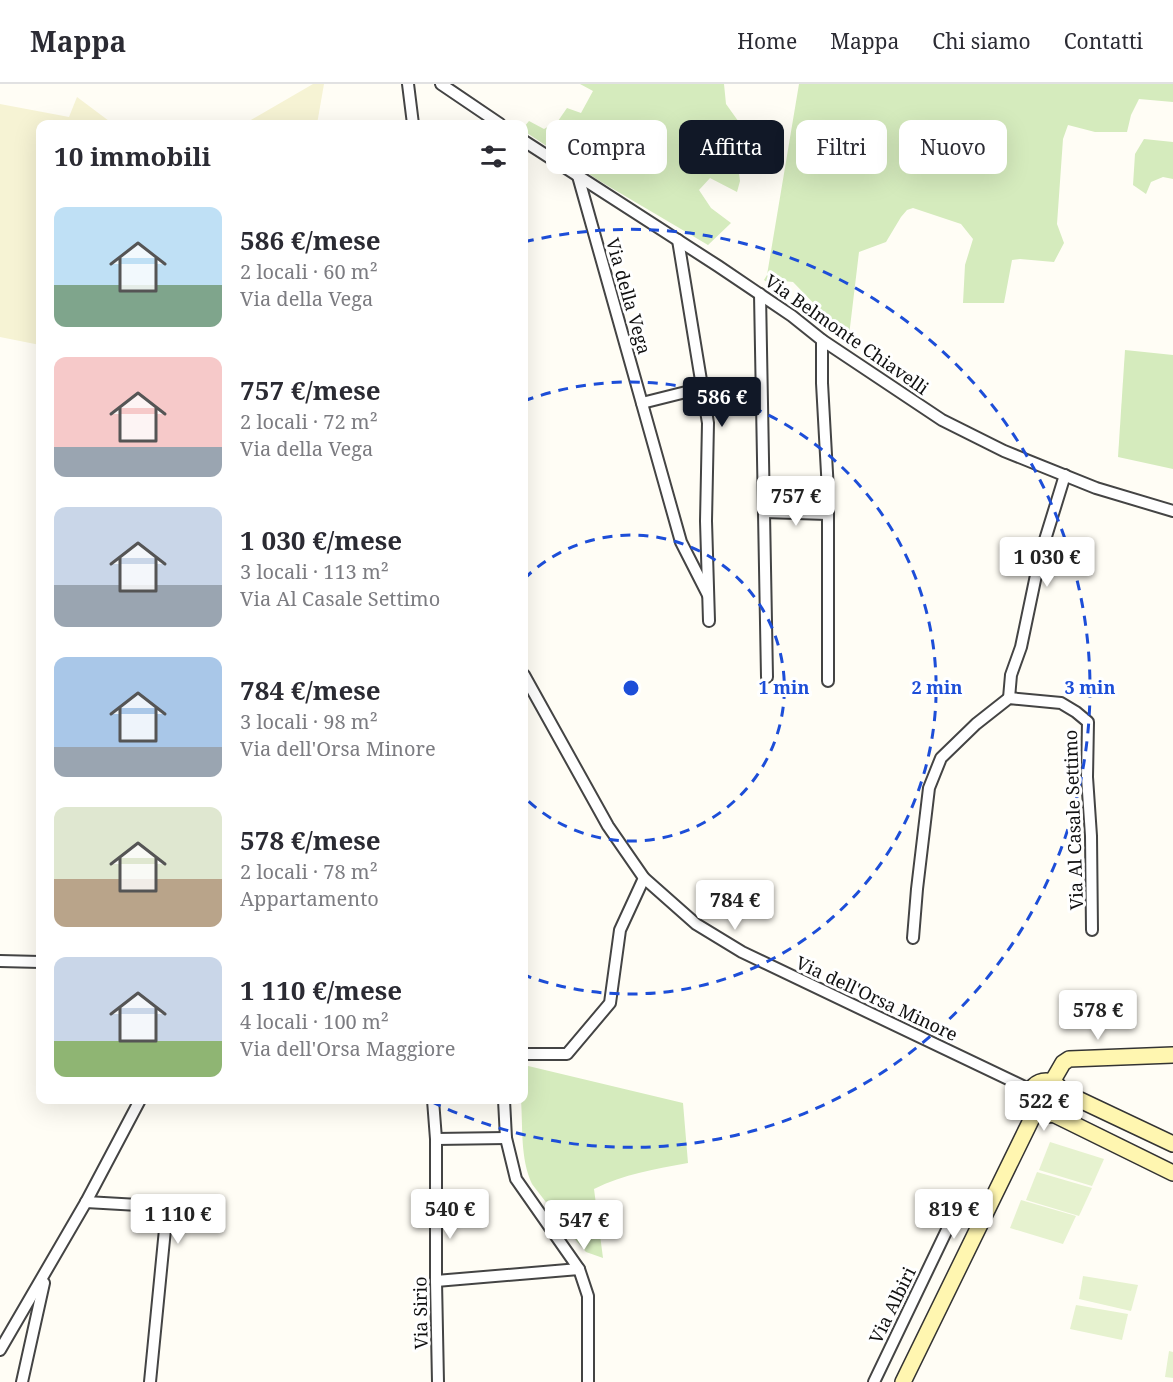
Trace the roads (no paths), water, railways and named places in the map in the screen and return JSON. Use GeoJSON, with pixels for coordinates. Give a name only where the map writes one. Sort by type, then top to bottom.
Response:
{"type":"FeatureCollection","features":[{"type":"Feature","properties":{"kind":"street"},"geometry":{"type":"LineString","coordinates":[[408,84],[412,120]]}},
{"type":"Feature","properties":{"kind":"street"},"geometry":{"type":"LineString","coordinates":[[441,84],[494,120]]}},
{"type":"Feature","properties":{"kind":"street","name":"Via Belmonte Chiavelli"},"geometry":{"type":"LineString","coordinates":[[528,144],[760,294],[822,340],[942,420],[1004,451],[1096,488],[1173,511]]}},
{"type":"Feature","properties":{"kind":"street","name":"Via della Vega"},"geometry":{"type":"LineString","coordinates":[[578,176],[681,542],[708,595]]}},
{"type":"Feature","properties":{"kind":"street"},"geometry":{"type":"LineString","coordinates":[[678,240],[708,423],[706,521],[709,621]]}},
{"type":"Feature","properties":{"kind":"street"},"geometry":{"type":"LineString","coordinates":[[760,294],[766,677]]}},
{"type":"Feature","properties":{"kind":"street"},"geometry":{"type":"LineString","coordinates":[[822,340],[828,491],[828,681]]}},
{"type":"Feature","properties":{"kind":"street"},"geometry":{"type":"LineString","coordinates":[[642,403],[702,388]]}},
{"type":"Feature","properties":{"kind":"street"},"geometry":{"type":"LineString","coordinates":[[913,938],[929,788],[941,758],[976,724],[1010,698],[1011,675],[1021,647],[1040,556],[1065,475]]}},
{"type":"Feature","properties":{"kind":"street"},"geometry":{"type":"LineString","coordinates":[[764,512],[828,514]]}},
{"type":"Feature","properties":{"kind":"street","name":"Via dell'Orsa Minore"},"geometry":{"type":"LineString","coordinates":[[528,682],[608,826],[644,878],[696,924],[742,952],[1031,1090]]}},
{"type":"Feature","properties":{"kind":"street","name":"Via Al Casale Settimo"},"geometry":{"type":"LineString","coordinates":[[1010,698],[1061,703],[1088,722],[1087,777],[1091,836],[1092,930]]}},
{"type":"Feature","properties":{"kind":"street"},"geometry":{"type":"LineString","coordinates":[[528,1054],[567,1054],[610,1004],[620,930],[644,878]]}},
{"type":"Feature","properties":{"kind":"street"},"geometry":{"type":"LineString","coordinates":[[0,962],[36,962]]}},
{"type":"Feature","properties":{"kind":"street"},"geometry":{"type":"LineString","coordinates":[[1173,1055],[1069,1059],[1063,1063],[1057,1087],[1063,1100],[1059,1109],[1045,1116],[1035,1112],[1029,1101],[1034,1085],[1040,1082],[1057,1087],[1173,1144]]}},
{"type":"Feature","properties":{"kind":"street"},"geometry":{"type":"LineString","coordinates":[[0,1350],[86,1202],[138,1104]]}},
{"type":"Feature","properties":{"kind":"street","name":"Via Sirio"},"geometry":{"type":"LineString","coordinates":[[433,1104],[436,1139],[438,1382]]}},
{"type":"Feature","properties":{"kind":"street"},"geometry":{"type":"LineString","coordinates":[[504,1104],[506,1138],[516,1179],[579,1269],[588,1296],[588,1382]]}},
{"type":"Feature","properties":{"kind":"street"},"geometry":{"type":"LineString","coordinates":[[903,1382],[1035,1112]]}},
{"type":"Feature","properties":{"kind":"street"},"geometry":{"type":"LineString","coordinates":[[1053,1114],[1173,1173]]}},
{"type":"Feature","properties":{"kind":"street"},"geometry":{"type":"LineString","coordinates":[[436,1139],[506,1138]]}},
{"type":"Feature","properties":{"kind":"street"},"geometry":{"type":"LineString","coordinates":[[86,1202],[156,1206],[167,1209],[150,1382]]}},
{"type":"Feature","properties":{"kind":"street","name":"Via Albiri"},"geometry":{"type":"LineString","coordinates":[[874,1382],[956,1211]]}},
{"type":"Feature","properties":{"kind":"street"},"geometry":{"type":"LineString","coordinates":[[436,1281],[579,1269]]}},
{"type":"Feature","properties":{"kind":"street"},"geometry":{"type":"LineString","coordinates":[[22,1382],[46,1271]]}}]}
